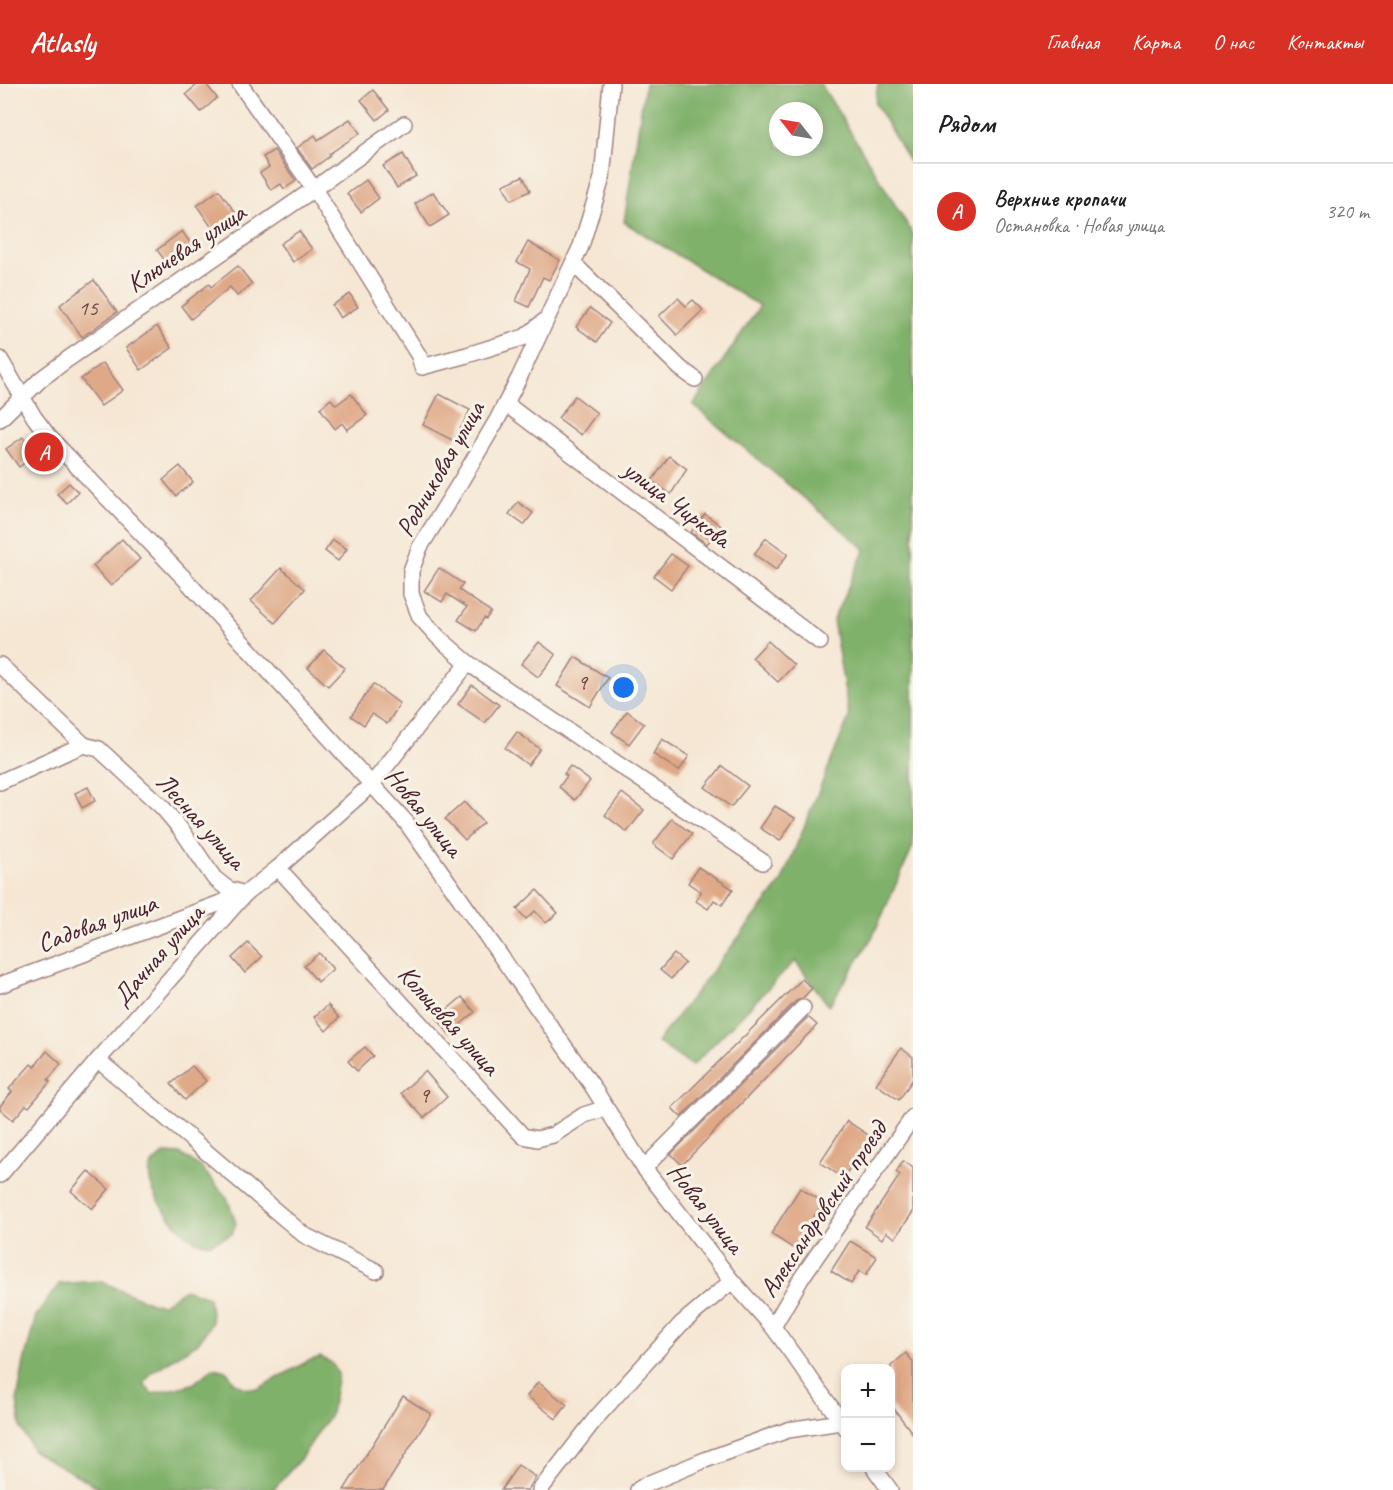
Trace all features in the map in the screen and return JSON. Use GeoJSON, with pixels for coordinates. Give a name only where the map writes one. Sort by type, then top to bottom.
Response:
{"type":"FeatureCollection","features":[{"type":"Feature","properties":{"kind":"street"},"geometry":{"type":"LineString","coordinates":[[240,84],[314,189],[419,356],[422,367],[525,337],[546,320]]}},
{"type":"Feature","properties":{"kind":"street","name":"Родниковая улица"},"geometry":{"type":"LineString","coordinates":[[611,84],[602,178],[581,246],[506,404],[420,547],[411,571],[411,594],[420,617],[438,637],[468,663],[763,862]]}},
{"type":"Feature","properties":{"kind":"street","name":"Ключевая улица"},"geometry":{"type":"LineString","coordinates":[[0,419],[42,379],[68,359],[404,124]]}},
{"type":"Feature","properties":{"kind":"street"},"geometry":{"type":"LineString","coordinates":[[573,263],[680,368],[695,379]]}},
{"type":"Feature","properties":{"kind":"street","name":"Новая улица"},"geometry":{"type":"LineString","coordinates":[[0,359],[34,417],[49,437],[183,577],[406,822],[585,1075],[644,1168],[732,1281],[773,1327],[841,1422]]}},
{"type":"Feature","properties":{"kind":"street","name":"улица Чиркова"},"geometry":{"type":"LineString","coordinates":[[506,404],[820,642]]}},
{"type":"Feature","properties":{"kind":"street","name":"Дачная улица"},"geometry":{"type":"LineString","coordinates":[[0,1176],[244,894],[278,868],[372,784],[468,663]]}},
{"type":"Feature","properties":{"kind":"street","name":"Лесная улица"},"geometry":{"type":"LineString","coordinates":[[0,665],[84,745],[99,749],[163,808],[183,832],[214,879],[228,889],[244,894]]}},
{"type":"Feature","properties":{"kind":"street"},"geometry":{"type":"LineString","coordinates":[[0,783],[84,745]]}},
{"type":"Feature","properties":{"kind":"street","name":"Кольцевая улица"},"geometry":{"type":"LineString","coordinates":[[278,868],[523,1136],[537,1139],[554,1135],[584,1115],[606,1108]]}},
{"type":"Feature","properties":{"kind":"street","name":"Садовая улица"},"geometry":{"type":"LineString","coordinates":[[0,985],[244,894]]}},
{"type":"Feature","properties":{"kind":"street"},"geometry":{"type":"LineString","coordinates":[[644,1168],[803,1008]]}},
{"type":"Feature","properties":{"kind":"street"},"geometry":{"type":"LineString","coordinates":[[98,1060],[304,1235],[376,1271]]}},
{"type":"Feature","properties":{"kind":"street","name":"Александровский проезд"},"geometry":{"type":"LineString","coordinates":[[773,1327],[802,1277],[913,1117]]}},
{"type":"Feature","properties":{"kind":"street"},"geometry":{"type":"LineString","coordinates":[[540,1490],[596,1418],[681,1324],[732,1281]]}},
{"type":"Feature","properties":{"kind":"street"},"geometry":{"type":"LineString","coordinates":[[638,1490],[705,1460],[788,1430],[841,1425]]}},
{"type":"Feature","properties":{"kind":"street"},"geometry":{"type":"LineString","coordinates":[[877,1472],[890,1490]]}},
{"type":"Feature","properties":{"kind":"green space"},"geometry":{"type":"Polygon","coordinates":[[[645,84],[821,84],[913,234],[913,846],[873,936],[829,1006],[795,961],[692,1066],[657,1042],[781,883],[849,717],[833,620],[865,549],[693,405],[760,306],[624,222],[645,84]]]}},
{"type":"Feature","properties":{"kind":"green space"},"geometry":{"type":"Polygon","coordinates":[[[878,84],[913,84],[913,168],[875,103],[878,84]]]}},
{"type":"Feature","properties":{"kind":"green space"},"geometry":{"type":"Polygon","coordinates":[[[166,1153],[180,1154],[201,1167],[227,1198],[236,1223],[232,1234],[209,1244],[196,1241],[171,1219],[156,1196],[150,1174],[153,1163],[166,1153]]]}},
{"type":"Feature","properties":{"kind":"green space"},"geometry":{"type":"Polygon","coordinates":[[[100,1281],[151,1303],[163,1304],[185,1289],[209,1297],[212,1322],[198,1343],[152,1372],[144,1383],[152,1394],[193,1384],[213,1368],[227,1371],[234,1382],[245,1388],[258,1389],[308,1361],[321,1357],[332,1363],[338,1374],[331,1413],[301,1458],[273,1490],[101,1490],[33,1451],[21,1428],[17,1401],[36,1316],[59,1284],[100,1281]]]}},
{"type":"Feature","properties":{"kind":"building"},"geometry":{"type":"Polygon","coordinates":[[[198,84],[206,84],[217,98],[201,112],[186,94],[198,84]]]}},
{"type":"Feature","properties":{"kind":"building"},"geometry":{"type":"Polygon","coordinates":[[[373,90],[389,110],[377,120],[361,100],[373,90]]]}},
{"type":"Feature","properties":{"kind":"building"},"geometry":{"type":"Polygon","coordinates":[[[350,119],[360,133],[312,169],[297,148],[315,135],[318,140],[350,119]]]}},
{"type":"Feature","properties":{"kind":"building"},"geometry":{"type":"Polygon","coordinates":[[[274,150],[296,181],[284,189],[281,184],[271,190],[260,173],[269,167],[263,157],[274,150]]]}},
{"type":"Feature","properties":{"kind":"building"},"geometry":{"type":"Polygon","coordinates":[[[403,154],[416,176],[397,188],[383,166],[403,154]]]}},
{"type":"Feature","properties":{"kind":"building"},"geometry":{"type":"Polygon","coordinates":[[[523,176],[530,191],[511,200],[503,185],[523,176]]]}},
{"type":"Feature","properties":{"kind":"building"},"geometry":{"type":"Polygon","coordinates":[[[366,180],[379,198],[361,212],[347,194],[366,180]]]}},
{"type":"Feature","properties":{"kind":"building"},"geometry":{"type":"Polygon","coordinates":[[[219,190],[238,216],[215,232],[197,206],[219,190]]]}},
{"type":"Feature","properties":{"kind":"building"},"geometry":{"type":"Polygon","coordinates":[[[433,192],[449,215],[430,227],[415,204],[433,192]]]}},
{"type":"Feature","properties":{"kind":"building"},"geometry":{"type":"Polygon","coordinates":[[[182,231],[194,248],[169,266],[157,250],[182,231]]]}},
{"type":"Feature","properties":{"kind":"building"},"geometry":{"type":"Polygon","coordinates":[[[299,231],[312,249],[293,262],[280,244],[299,231]]]}},
{"type":"Feature","properties":{"kind":"building"},"geometry":{"type":"Polygon","coordinates":[[[528,242],[560,260],[549,280],[543,277],[529,307],[516,301],[530,269],[517,262],[528,242]]]}},
{"type":"Feature","properties":{"kind":"building"},"geometry":{"type":"Polygon","coordinates":[[[238,266],[252,284],[237,296],[230,287],[191,319],[181,306],[209,284],[211,287],[238,266]]]}},
{"type":"Feature","properties":{"kind":"building"},"geometry":{"type":"Polygon","coordinates":[[[94,280],[117,312],[82,337],[60,305],[94,280]]]}},
{"type":"Feature","properties":{"kind":"building"},"geometry":{"type":"Polygon","coordinates":[[[350,294],[358,307],[340,318],[332,305],[350,294]]]}},
{"type":"Feature","properties":{"kind":"building"},"geometry":{"type":"Polygon","coordinates":[[[678,298],[686,306],[693,300],[703,310],[677,335],[659,316],[678,298]]]}},
{"type":"Feature","properties":{"kind":"building"},"geometry":{"type":"Polygon","coordinates":[[[590,308],[610,323],[597,342],[576,327],[590,308]]]}},
{"type":"Feature","properties":{"kind":"building"},"geometry":{"type":"Polygon","coordinates":[[[157,326],[172,348],[141,370],[126,348],[157,326]]]}},
{"type":"Feature","properties":{"kind":"building"},"geometry":{"type":"Polygon","coordinates":[[[103,363],[123,390],[101,406],[81,379],[103,363]]]}},
{"type":"Feature","properties":{"kind":"building"},"geometry":{"type":"Polygon","coordinates":[[[351,394],[367,415],[347,430],[342,423],[335,429],[320,408],[331,399],[336,405],[351,394]]]}},
{"type":"Feature","properties":{"kind":"building"},"geometry":{"type":"Polygon","coordinates":[[[439,394],[470,410],[454,441],[423,425],[439,394]]]}},
{"type":"Feature","properties":{"kind":"building"},"geometry":{"type":"Polygon","coordinates":[[[575,396],[597,413],[581,435],[558,418],[575,396]]]}},
{"type":"Feature","properties":{"kind":"building"},"geometry":{"type":"Polygon","coordinates":[[[23,437],[36,454],[19,467],[6,449],[23,437]]]}},
{"type":"Feature","properties":{"kind":"building"},"geometry":{"type":"Polygon","coordinates":[[[669,456],[687,469],[671,494],[652,481],[669,456]]]}},
{"type":"Feature","properties":{"kind":"building"},"geometry":{"type":"Polygon","coordinates":[[[180,466],[193,482],[176,496],[163,480],[180,466]]]}},
{"type":"Feature","properties":{"kind":"building"},"geometry":{"type":"Polygon","coordinates":[[[69,483],[78,492],[67,503],[57,494],[69,483]]]}},
{"type":"Feature","properties":{"kind":"building"},"geometry":{"type":"Polygon","coordinates":[[[518,502],[533,513],[524,525],[509,514],[518,502]]]}},
{"type":"Feature","properties":{"kind":"building"},"geometry":{"type":"Polygon","coordinates":[[[705,514],[721,526],[707,544],[691,532],[705,514]]]}},
{"type":"Feature","properties":{"kind":"building"},"geometry":{"type":"Polygon","coordinates":[[[766,538],[788,554],[776,570],[754,554],[766,538]]]}},
{"type":"Feature","properties":{"kind":"building"},"geometry":{"type":"Polygon","coordinates":[[[122,539],[140,559],[111,586],[93,566],[122,539]]]}},
{"type":"Feature","properties":{"kind":"building"},"geometry":{"type":"Polygon","coordinates":[[[333,540],[347,549],[338,561],[325,551],[333,540]]]}},
{"type":"Feature","properties":{"kind":"building"},"geometry":{"type":"Polygon","coordinates":[[[671,554],[688,566],[671,589],[654,576],[671,554]]]}},
{"type":"Feature","properties":{"kind":"building"},"geometry":{"type":"Polygon","coordinates":[[[281,568],[305,589],[275,623],[251,601],[281,568]]]}},
{"type":"Feature","properties":{"kind":"building"},"geometry":{"type":"Polygon","coordinates":[[[439,568],[463,584],[459,590],[491,612],[476,631],[458,620],[467,607],[447,594],[442,602],[424,591],[439,568]]]}},
{"type":"Feature","properties":{"kind":"building"},"geometry":{"type":"Polygon","coordinates":[[[768,641],[794,665],[778,682],[752,658],[768,641]]]}},
{"type":"Feature","properties":{"kind":"building"},"geometry":{"type":"Polygon","coordinates":[[[539,642],[556,655],[538,677],[521,664],[539,642]]]}},
{"type":"Feature","properties":{"kind":"building"},"geometry":{"type":"Polygon","coordinates":[[[324,650],[345,668],[328,686],[308,668],[324,650]]]}},
{"type":"Feature","properties":{"kind":"building"},"geometry":{"type":"Polygon","coordinates":[[[575,657],[608,678],[590,707],[557,686],[575,657]]]}},
{"type":"Feature","properties":{"kind":"building"},"geometry":{"type":"Polygon","coordinates":[[[373,684],[400,704],[387,724],[372,714],[364,725],[351,716],[373,684]]]}},
{"type":"Feature","properties":{"kind":"building"},"geometry":{"type":"Polygon","coordinates":[[[472,685],[499,705],[485,723],[458,704],[472,685]]]}},
{"type":"Feature","properties":{"kind":"building"},"geometry":{"type":"Polygon","coordinates":[[[627,711],[644,724],[629,744],[612,732],[627,711]]]}},
{"type":"Feature","properties":{"kind":"building"},"geometry":{"type":"Polygon","coordinates":[[[517,732],[540,749],[528,765],[505,748],[517,732]]]}},
{"type":"Feature","properties":{"kind":"building"},"geometry":{"type":"Polygon","coordinates":[[[662,739],[689,756],[679,771],[653,754],[662,739]]]}},
{"type":"Feature","properties":{"kind":"building"},"geometry":{"type":"Polygon","coordinates":[[[570,766],[590,781],[575,800],[559,787],[567,776],[564,774],[570,766]]]}},
{"type":"Feature","properties":{"kind":"building"},"geometry":{"type":"Polygon","coordinates":[[[722,766],[748,786],[731,807],[705,787],[722,766]]]}},
{"type":"Feature","properties":{"kind":"building"},"geometry":{"type":"Polygon","coordinates":[[[88,787],[95,801],[82,808],[75,793],[88,787]]]}},
{"type":"Feature","properties":{"kind":"building"},"geometry":{"type":"Polygon","coordinates":[[[622,793],[644,810],[627,832],[605,815],[622,793]]]}},
{"type":"Feature","properties":{"kind":"building"},"geometry":{"type":"Polygon","coordinates":[[[464,802],[483,823],[465,840],[445,819],[464,802]]]}},
{"type":"Feature","properties":{"kind":"building"},"geometry":{"type":"Polygon","coordinates":[[[775,806],[795,818],[780,841],[760,828],[775,806]]]}},
{"type":"Feature","properties":{"kind":"building"},"geometry":{"type":"Polygon","coordinates":[[[672,819],[692,834],[673,859],[653,844],[672,819]]]}},
{"type":"Feature","properties":{"kind":"building"},"geometry":{"type":"Polygon","coordinates":[[[698,867],[733,889],[722,905],[714,900],[708,909],[696,901],[701,892],[688,883],[698,867]]]}},
{"type":"Feature","properties":{"kind":"building"},"geometry":{"type":"Polygon","coordinates":[[[537,890],[558,913],[546,923],[535,911],[526,919],[517,909],[537,890]]]}},
{"type":"Feature","properties":{"kind":"building"},"geometry":{"type":"Polygon","coordinates":[[[248,943],[262,957],[245,973],[232,958],[248,943]]]}},
{"type":"Feature","properties":{"kind":"building"},"geometry":{"type":"Polygon","coordinates":[[[319,953],[333,969],[318,982],[304,966],[319,953]]]}},
{"type":"Feature","properties":{"kind":"building"},"geometry":{"type":"Polygon","coordinates":[[[674,954],[685,963],[671,979],[660,970],[674,954]]]}},
{"type":"Feature","properties":{"kind":"building"},"geometry":{"type":"Polygon","coordinates":[[[802,979],[812,988],[802,999],[796,1001],[681,1117],[672,1108],[802,979]]]}},
{"type":"Feature","properties":{"kind":"building"},"geometry":{"type":"Polygon","coordinates":[[[462,997],[475,1012],[449,1034],[437,1018],[462,997]]]}},
{"type":"Feature","properties":{"kind":"building"},"geometry":{"type":"Polygon","coordinates":[[[328,1005],[339,1018],[326,1031],[314,1017],[328,1005]]]}},
{"type":"Feature","properties":{"kind":"building"},"geometry":{"type":"Polygon","coordinates":[[[808,1017],[817,1025],[682,1165],[671,1154],[808,1017]]]}},
{"type":"Feature","properties":{"kind":"building"},"geometry":{"type":"Polygon","coordinates":[[[365,1047],[373,1056],[357,1071],[348,1061],[365,1047]]]}},
{"type":"Feature","properties":{"kind":"building"},"geometry":{"type":"Polygon","coordinates":[[[901,1048],[913,1057],[913,1079],[899,1100],[876,1084],[901,1048]]]}},
{"type":"Feature","properties":{"kind":"building"},"geometry":{"type":"Polygon","coordinates":[[[47,1051],[61,1064],[48,1080],[50,1082],[29,1107],[26,1105],[13,1120],[0,1109],[0,1106],[12,1092],[9,1089],[31,1064],[34,1067],[47,1051]]]}},
{"type":"Feature","properties":{"kind":"building"},"geometry":{"type":"Polygon","coordinates":[[[192,1066],[206,1081],[185,1100],[171,1084],[192,1066]]]}},
{"type":"Feature","properties":{"kind":"building"},"geometry":{"type":"Polygon","coordinates":[[[425,1071],[447,1097],[424,1118],[401,1093],[425,1071]]]}},
{"type":"Feature","properties":{"kind":"building"},"geometry":{"type":"Polygon","coordinates":[[[847,1121],[871,1137],[843,1178],[820,1162],[847,1121]]]}},
{"type":"Feature","properties":{"kind":"building"},"geometry":{"type":"Polygon","coordinates":[[[903,1161],[913,1168],[913,1212],[895,1238],[886,1232],[882,1239],[865,1227],[900,1175],[896,1172],[903,1161]]]}},
{"type":"Feature","properties":{"kind":"building"},"geometry":{"type":"Polygon","coordinates":[[[88,1171],[109,1189],[92,1209],[71,1191],[88,1171]]]}},
{"type":"Feature","properties":{"kind":"building"},"geometry":{"type":"Polygon","coordinates":[[[800,1188],[823,1202],[794,1249],[771,1234],[800,1188]]]}},
{"type":"Feature","properties":{"kind":"building"},"geometry":{"type":"Polygon","coordinates":[[[850,1241],[877,1257],[866,1275],[859,1271],[851,1284],[831,1271],[850,1241]]]}},
{"type":"Feature","properties":{"kind":"building"},"geometry":{"type":"Polygon","coordinates":[[[906,1353],[913,1362],[913,1434],[895,1410],[893,1364],[906,1353]]]}},
{"type":"Feature","properties":{"kind":"building"},"geometry":{"type":"Polygon","coordinates":[[[538,1382],[567,1405],[556,1419],[527,1396],[538,1382]]]}},
{"type":"Feature","properties":{"kind":"building"},"geometry":{"type":"Polygon","coordinates":[[[403,1396],[431,1414],[383,1490],[344,1490],[403,1396]]]}},
{"type":"Feature","properties":{"kind":"building"},"geometry":{"type":"Polygon","coordinates":[[[518,1465],[536,1477],[528,1490],[501,1490],[518,1465]]]}},
{"type":"Feature","properties":{"kind":"place","name":"Верхние кропачи"},"geometry":{"type":"Point","coordinates":[44,452]}}]}
